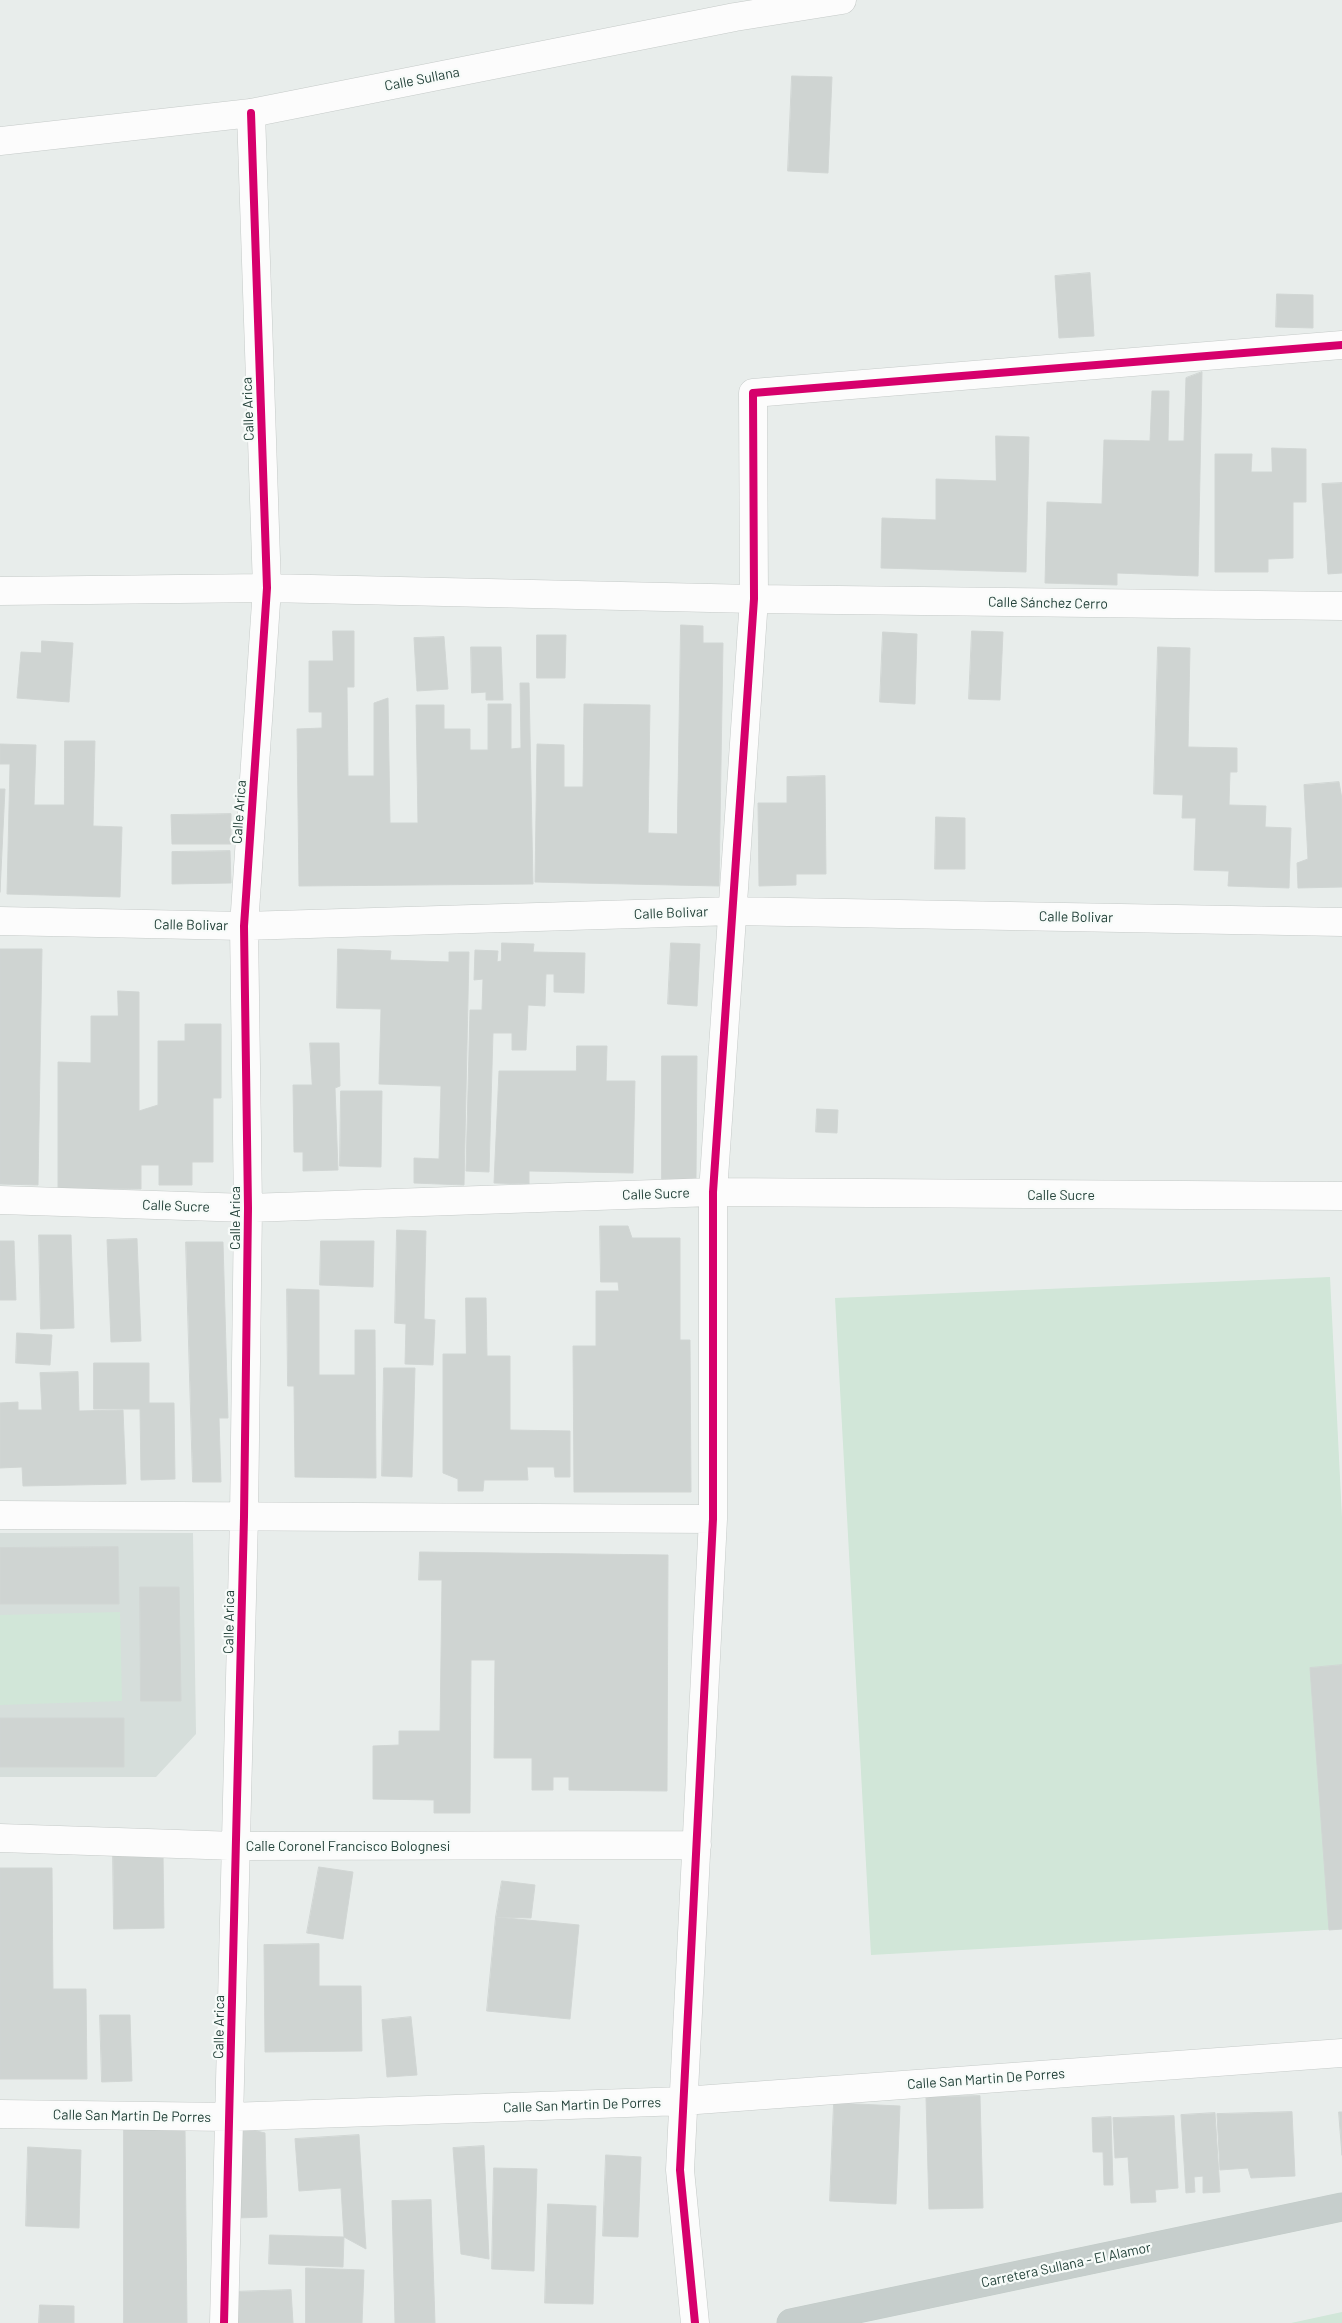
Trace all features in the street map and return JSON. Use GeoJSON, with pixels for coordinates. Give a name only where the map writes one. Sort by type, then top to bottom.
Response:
{"type":"FeatureCollection","features":[{"type":"Feature","properties":{"kind":"highway","name":"Carretera Sullana - El Alamor"},"geometry":{"type":"LineString","coordinates":[[791,2323],[1342,2207]]}},
{"type":"Feature","properties":{"kind":"street","name":"Calle Sullana"},"geometry":{"type":"LineString","coordinates":[[0,141],[251,113],[735,17],[842,0]]}},
{"type":"Feature","properties":{"kind":"street","name":"Calle Arica"},"geometry":{"type":"LineString","coordinates":[[224,2323],[244,1517],[248,1208],[244,926],[267,588],[251,113]]}},
{"type":"Feature","properties":{"kind":"street"},"geometry":{"type":"LineString","coordinates":[[695,2323],[680,2170],[713,1519],[713,1192],[754,599],[753,392],[1342,345]]}},
{"type":"Feature","properties":{"kind":"street","name":"Calle Sánchez Cerro"},"geometry":{"type":"LineString","coordinates":[[0,591],[267,588],[754,599],[1342,606]]}},
{"type":"Feature","properties":{"kind":"street","name":"Calle Bolivar"},"geometry":{"type":"LineString","coordinates":[[0,921],[244,926],[733,911],[1342,922]]}},
{"type":"Feature","properties":{"kind":"street","name":"Calle Sucre"},"geometry":{"type":"LineString","coordinates":[[0,1200],[248,1208],[713,1192],[1342,1196]]}},
{"type":"Feature","properties":{"kind":"street"},"geometry":{"type":"LineString","coordinates":[[0,1514],[713,1519]]}},
{"type":"Feature","properties":{"kind":"street","name":"Calle Coronel Francisco Bolognesi"},"geometry":{"type":"LineString","coordinates":[[0,1838],[236,1846],[696,1845]]}},
{"type":"Feature","properties":{"kind":"street","name":"Calle San Martin De Porres"},"geometry":{"type":"LineString","coordinates":[[0,2114],[229,2117],[684,2101],[1342,2053]]}},
{"type":"Feature","properties":{"kind":"shaded area"},"geometry":{"type":"Polygon","coordinates":[[[0,1533],[193,1533],[196,1734],[156,1777],[0,1777],[0,1533]]]}},
{"type":"Feature","properties":{"kind":"green space"},"geometry":{"type":"Polygon","coordinates":[[[1330,1277],[1342,1518],[1342,1929],[871,1955],[835,1298],[1330,1277]]]}},
{"type":"Feature","properties":{"kind":"green space"},"geometry":{"type":"Polygon","coordinates":[[[120,1612],[122,1701],[0,1705],[0,1615],[120,1612]]]}},
{"type":"Feature","properties":{"kind":"green space"},"geometry":{"type":"Polygon","coordinates":[[[1342,2312],[1342,2323],[1291,2323],[1342,2312]]]}},
{"type":"Feature","properties":{"kind":"building"},"geometry":{"type":"Polygon","coordinates":[[[792,76],[832,77],[828,173],[788,171],[792,76]]]}},
{"type":"Feature","properties":{"kind":"building"},"geometry":{"type":"Polygon","coordinates":[[[1090,273],[1094,336],[1059,338],[1055,276],[1090,273]]]}},
{"type":"Feature","properties":{"kind":"building"},"geometry":{"type":"Polygon","coordinates":[[[1277,294],[1313,295],[1313,328],[1276,327],[1277,294]]]}},
{"type":"Feature","properties":{"kind":"building"},"geometry":{"type":"Polygon","coordinates":[[[1202,372],[1198,576],[1117,573],[1117,585],[1045,583],[1047,502],[1102,504],[1104,440],[1150,441],[1152,391],[1169,391],[1168,441],[1184,441],[1186,378],[1202,372]]]}},
{"type":"Feature","properties":{"kind":"building"},"geometry":{"type":"Polygon","coordinates":[[[996,436],[1029,437],[1026,572],[881,568],[882,518],[936,520],[936,479],[996,481],[996,436]]]}},
{"type":"Feature","properties":{"kind":"building"},"geometry":{"type":"Polygon","coordinates":[[[1272,448],[1306,449],[1306,502],[1293,502],[1293,558],[1268,559],[1268,572],[1215,572],[1215,454],[1252,454],[1251,472],[1272,472],[1272,448]]]}},
{"type":"Feature","properties":{"kind":"building"},"geometry":{"type":"Polygon","coordinates":[[[1342,483],[1342,573],[1328,574],[1322,484],[1342,483]]]}},
{"type":"Feature","properties":{"kind":"building"},"geometry":{"type":"Polygon","coordinates":[[[681,625],[703,626],[703,643],[723,643],[719,886],[535,882],[537,744],[564,745],[564,787],[583,787],[584,704],[650,705],[648,833],[677,834],[681,625]]]}},
{"type":"Feature","properties":{"kind":"building"},"geometry":{"type":"Polygon","coordinates":[[[333,631],[354,631],[354,687],[347,687],[348,776],[374,776],[374,703],[388,698],[390,823],[418,823],[416,705],[444,705],[444,729],[470,729],[470,750],[488,750],[488,704],[511,704],[511,749],[521,748],[520,683],[529,683],[533,884],[299,886],[297,729],[322,728],[322,712],[309,712],[309,661],[333,661],[333,631]]]}},
{"type":"Feature","properties":{"kind":"building"},"geometry":{"type":"Polygon","coordinates":[[[972,631],[1003,632],[1000,700],[969,699],[972,631]]]}},
{"type":"Feature","properties":{"kind":"building"},"geometry":{"type":"Polygon","coordinates":[[[883,632],[917,634],[915,704],[880,702],[883,632]]]}},
{"type":"Feature","properties":{"kind":"building"},"geometry":{"type":"Polygon","coordinates":[[[537,635],[566,635],[565,678],[537,678],[537,635]]]}},
{"type":"Feature","properties":{"kind":"building"},"geometry":{"type":"Polygon","coordinates":[[[444,637],[448,689],[417,691],[414,638],[444,637]]]}},
{"type":"Feature","properties":{"kind":"building"},"geometry":{"type":"Polygon","coordinates":[[[42,641],[73,643],[69,702],[17,698],[21,652],[41,653],[42,641]]]}},
{"type":"Feature","properties":{"kind":"building"},"geometry":{"type":"Polygon","coordinates":[[[471,647],[501,647],[503,700],[486,700],[486,692],[472,693],[471,647]]]}},
{"type":"Feature","properties":{"kind":"building"},"geometry":{"type":"Polygon","coordinates":[[[1158,647],[1190,648],[1188,747],[1237,748],[1237,772],[1230,772],[1229,805],[1266,806],[1265,827],[1291,828],[1289,888],[1228,886],[1229,871],[1194,870],[1196,818],[1182,818],[1183,795],[1154,794],[1158,647]]]}},
{"type":"Feature","properties":{"kind":"building"},"geometry":{"type":"Polygon","coordinates":[[[65,741],[95,741],[93,826],[122,827],[120,897],[7,894],[10,764],[0,764],[0,744],[36,745],[34,805],[64,805],[65,741]]]}},
{"type":"Feature","properties":{"kind":"building"},"geometry":{"type":"Polygon","coordinates":[[[825,776],[826,874],[796,874],[796,885],[759,886],[758,803],[787,803],[787,777],[825,776]]]}},
{"type":"Feature","properties":{"kind":"building"},"geometry":{"type":"Polygon","coordinates":[[[1339,782],[1342,799],[1342,887],[1298,888],[1297,863],[1308,859],[1304,785],[1339,782]]]}},
{"type":"Feature","properties":{"kind":"building"},"geometry":{"type":"Polygon","coordinates":[[[0,789],[5,789],[0,892],[0,789]]]}},
{"type":"Feature","properties":{"kind":"building"},"geometry":{"type":"Polygon","coordinates":[[[231,814],[231,844],[172,844],[171,815],[231,814]]]}},
{"type":"Feature","properties":{"kind":"building"},"geometry":{"type":"Polygon","coordinates":[[[936,817],[965,818],[965,869],[935,869],[936,817]]]}},
{"type":"Feature","properties":{"kind":"building"},"geometry":{"type":"Polygon","coordinates":[[[230,851],[231,883],[172,884],[172,852],[230,851]]]}},
{"type":"Feature","properties":{"kind":"building"},"geometry":{"type":"Polygon","coordinates":[[[502,943],[534,944],[533,952],[585,953],[584,993],[554,992],[554,974],[546,974],[545,1006],[528,1005],[526,1050],[512,1050],[512,1033],[493,1033],[489,1172],[466,1171],[470,1010],[482,1010],[483,979],[474,980],[475,950],[498,951],[497,962],[501,961],[502,943]]]}},
{"type":"Feature","properties":{"kind":"building"},"geometry":{"type":"Polygon","coordinates":[[[671,943],[700,944],[697,1006],[668,1004],[671,943]]]}},
{"type":"Feature","properties":{"kind":"building"},"geometry":{"type":"Polygon","coordinates":[[[0,949],[42,949],[38,1185],[0,1184],[0,949]]]}},
{"type":"Feature","properties":{"kind":"building"},"geometry":{"type":"Polygon","coordinates":[[[338,949],[391,951],[390,960],[449,962],[449,952],[469,952],[464,1185],[414,1183],[414,1158],[439,1159],[441,1086],[379,1084],[381,1009],[337,1008],[338,949]]]}},
{"type":"Feature","properties":{"kind":"building"},"geometry":{"type":"Polygon","coordinates":[[[118,991],[139,992],[139,1111],[158,1105],[158,1041],[185,1041],[185,1024],[221,1024],[221,1098],[213,1098],[213,1162],[192,1162],[192,1185],[159,1185],[159,1165],[141,1165],[141,1189],[58,1188],[58,1062],[91,1063],[91,1016],[118,1016],[118,991]]]}},
{"type":"Feature","properties":{"kind":"building"},"geometry":{"type":"Polygon","coordinates":[[[310,1043],[339,1043],[340,1086],[335,1088],[338,1170],[303,1171],[303,1152],[294,1152],[293,1085],[312,1085],[310,1043]]]}},
{"type":"Feature","properties":{"kind":"building"},"geometry":{"type":"Polygon","coordinates":[[[577,1046],[607,1046],[606,1081],[635,1081],[633,1173],[529,1171],[529,1184],[494,1183],[499,1071],[576,1071],[577,1046]]]}},
{"type":"Feature","properties":{"kind":"building"},"geometry":{"type":"Polygon","coordinates":[[[662,1056],[697,1056],[696,1179],[662,1179],[662,1056]]]}},
{"type":"Feature","properties":{"kind":"building"},"geometry":{"type":"Polygon","coordinates":[[[341,1091],[382,1091],[381,1167],[340,1166],[341,1091]]]}},
{"type":"Feature","properties":{"kind":"building"},"geometry":{"type":"Polygon","coordinates":[[[817,1109],[838,1110],[837,1133],[816,1132],[817,1109]]]}},
{"type":"Feature","properties":{"kind":"building"},"geometry":{"type":"Polygon","coordinates":[[[600,1226],[628,1226],[632,1238],[680,1238],[680,1340],[690,1340],[691,1492],[574,1492],[573,1346],[596,1346],[596,1291],[619,1291],[618,1282],[601,1282],[600,1226]]]}},
{"type":"Feature","properties":{"kind":"building"},"geometry":{"type":"Polygon","coordinates":[[[397,1230],[426,1231],[424,1319],[435,1320],[433,1365],[405,1364],[406,1324],[395,1323],[397,1230]]]}},
{"type":"Feature","properties":{"kind":"building"},"geometry":{"type":"Polygon","coordinates":[[[39,1235],[71,1235],[74,1328],[41,1329],[39,1235]]]}},
{"type":"Feature","properties":{"kind":"building"},"geometry":{"type":"Polygon","coordinates":[[[137,1239],[141,1341],[111,1342],[107,1240],[137,1239]]]}},
{"type":"Feature","properties":{"kind":"building"},"geometry":{"type":"Polygon","coordinates":[[[0,1241],[14,1241],[16,1300],[0,1300],[0,1241]]]}},
{"type":"Feature","properties":{"kind":"building"},"geometry":{"type":"Polygon","coordinates":[[[321,1241],[374,1241],[373,1287],[320,1285],[321,1241]]]}},
{"type":"Feature","properties":{"kind":"building"},"geometry":{"type":"Polygon","coordinates":[[[186,1242],[223,1242],[228,1418],[219,1418],[221,1482],[193,1482],[186,1242]]]}},
{"type":"Feature","properties":{"kind":"building"},"geometry":{"type":"Polygon","coordinates":[[[287,1289],[319,1290],[319,1375],[355,1375],[355,1330],[375,1330],[376,1478],[295,1477],[294,1386],[288,1386],[287,1289]]]}},
{"type":"Feature","properties":{"kind":"building"},"geometry":{"type":"Polygon","coordinates":[[[466,1298],[486,1298],[487,1356],[510,1356],[510,1430],[570,1431],[570,1477],[555,1477],[554,1467],[527,1467],[528,1480],[484,1480],[483,1491],[458,1491],[458,1479],[443,1473],[443,1354],[466,1354],[466,1298]]]}},
{"type":"Feature","properties":{"kind":"building"},"geometry":{"type":"Polygon","coordinates":[[[17,1333],[52,1335],[50,1365],[16,1363],[17,1333]]]}},
{"type":"Feature","properties":{"kind":"building"},"geometry":{"type":"Polygon","coordinates":[[[94,1363],[149,1363],[149,1403],[174,1403],[175,1479],[141,1480],[140,1409],[94,1409],[94,1363]]]}},
{"type":"Feature","properties":{"kind":"building"},"geometry":{"type":"Polygon","coordinates":[[[384,1368],[415,1368],[412,1477],[382,1476],[384,1368]]]}},
{"type":"Feature","properties":{"kind":"building"},"geometry":{"type":"Polygon","coordinates":[[[78,1372],[79,1411],[123,1410],[126,1484],[23,1486],[22,1467],[0,1468],[0,1403],[18,1402],[18,1410],[42,1410],[40,1373],[78,1372]]]}},
{"type":"Feature","properties":{"kind":"building"},"geometry":{"type":"Polygon","coordinates":[[[118,1547],[119,1604],[0,1604],[0,1548],[118,1547]]]}},
{"type":"Feature","properties":{"kind":"building"},"geometry":{"type":"Polygon","coordinates":[[[420,1552],[668,1555],[667,1791],[569,1790],[569,1777],[553,1777],[553,1790],[532,1790],[532,1758],[494,1758],[495,1660],[471,1660],[470,1813],[434,1813],[434,1800],[373,1799],[373,1746],[399,1745],[399,1731],[440,1731],[442,1580],[419,1580],[420,1552]]]}},
{"type":"Feature","properties":{"kind":"building"},"geometry":{"type":"Polygon","coordinates":[[[140,1587],[179,1587],[181,1701],[141,1701],[140,1587]]]}},
{"type":"Feature","properties":{"kind":"building"},"geometry":{"type":"Polygon","coordinates":[[[1342,1665],[1342,1929],[1329,1930],[1310,1668],[1342,1665]]]}},
{"type":"Feature","properties":{"kind":"building"},"geometry":{"type":"Polygon","coordinates":[[[0,1718],[124,1718],[124,1767],[0,1767],[0,1718]]]}},
{"type":"Feature","properties":{"kind":"building"},"geometry":{"type":"Polygon","coordinates":[[[113,1853],[163,1853],[164,1928],[114,1929],[113,1853]]]}},
{"type":"Feature","properties":{"kind":"building"},"geometry":{"type":"Polygon","coordinates":[[[319,1867],[353,1872],[343,1939],[307,1933],[319,1867]]]}},
{"type":"Feature","properties":{"kind":"building"},"geometry":{"type":"Polygon","coordinates":[[[0,1868],[52,1868],[53,1989],[86,1989],[87,2079],[0,2079],[0,1868]]]}},
{"type":"Feature","properties":{"kind":"building"},"geometry":{"type":"Polygon","coordinates":[[[502,1881],[535,1885],[531,1918],[496,1917],[502,1881]]]}},
{"type":"Feature","properties":{"kind":"building"},"geometry":{"type":"Polygon","coordinates":[[[496,1917],[579,1925],[570,2019],[487,2011],[496,1917]]]}},
{"type":"Feature","properties":{"kind":"building"},"geometry":{"type":"Polygon","coordinates":[[[319,1944],[319,1986],[361,1986],[362,2051],[265,2052],[264,1945],[319,1944]]]}},
{"type":"Feature","properties":{"kind":"building"},"geometry":{"type":"Polygon","coordinates":[[[100,2015],[130,2015],[132,2081],[102,2082],[100,2015]]]}},
{"type":"Feature","properties":{"kind":"building"},"geometry":{"type":"Polygon","coordinates":[[[411,2017],[417,2075],[387,2077],[382,2020],[411,2017]]]}},
{"type":"Feature","properties":{"kind":"building"},"geometry":{"type":"Polygon","coordinates":[[[980,2096],[983,2208],[929,2209],[926,2097],[980,2096]]]}},
{"type":"Feature","properties":{"kind":"building"},"geometry":{"type":"Polygon","coordinates":[[[834,2103],[900,2106],[896,2204],[830,2201],[834,2103]]]}},
{"type":"Feature","properties":{"kind":"building"},"geometry":{"type":"Polygon","coordinates":[[[1292,2112],[1295,2176],[1251,2178],[1248,2168],[1220,2170],[1217,2114],[1292,2112]]]}},
{"type":"Feature","properties":{"kind":"building"},"geometry":{"type":"Polygon","coordinates":[[[1339,2112],[1342,2112],[1342,2155],[1339,2112]]]}},
{"type":"Feature","properties":{"kind":"building"},"geometry":{"type":"Polygon","coordinates":[[[1215,2113],[1220,2192],[1203,2193],[1203,2176],[1194,2177],[1195,2192],[1186,2193],[1181,2115],[1215,2113]]]}},
{"type":"Feature","properties":{"kind":"building"},"geometry":{"type":"Polygon","coordinates":[[[1174,2116],[1178,2188],[1155,2190],[1156,2202],[1131,2203],[1128,2157],[1115,2158],[1113,2118],[1174,2116]]]}},
{"type":"Feature","properties":{"kind":"building"},"geometry":{"type":"Polygon","coordinates":[[[1111,2117],[1113,2185],[1104,2185],[1103,2152],[1093,2152],[1092,2118],[1111,2117]]]}},
{"type":"Feature","properties":{"kind":"building"},"geometry":{"type":"Polygon","coordinates":[[[236,2126],[265,2133],[267,2217],[238,2218],[236,2126]]]}},
{"type":"Feature","properties":{"kind":"building"},"geometry":{"type":"Polygon","coordinates":[[[124,2127],[185,2129],[187,2323],[124,2323],[124,2127]]]}},
{"type":"Feature","properties":{"kind":"building"},"geometry":{"type":"Polygon","coordinates":[[[359,2135],[366,2249],[344,2237],[341,2188],[299,2191],[295,2139],[359,2135]]]}},
{"type":"Feature","properties":{"kind":"building"},"geometry":{"type":"Polygon","coordinates":[[[484,2146],[489,2259],[461,2254],[453,2148],[484,2146]]]}},
{"type":"Feature","properties":{"kind":"building"},"geometry":{"type":"Polygon","coordinates":[[[28,2147],[81,2150],[79,2228],[26,2226],[28,2147]]]}},
{"type":"Feature","properties":{"kind":"building"},"geometry":{"type":"Polygon","coordinates":[[[606,2155],[641,2157],[638,2237],[603,2236],[606,2155]]]}},
{"type":"Feature","properties":{"kind":"building"},"geometry":{"type":"Polygon","coordinates":[[[494,2168],[537,2169],[534,2271],[492,2269],[494,2168]]]}},
{"type":"Feature","properties":{"kind":"building"},"geometry":{"type":"Polygon","coordinates":[[[431,2200],[435,2323],[395,2323],[392,2201],[431,2200]]]}},
{"type":"Feature","properties":{"kind":"building"},"geometry":{"type":"Polygon","coordinates":[[[548,2204],[596,2206],[593,2304],[545,2303],[548,2204]]]}},
{"type":"Feature","properties":{"kind":"building"},"geometry":{"type":"Polygon","coordinates":[[[270,2235],[344,2237],[343,2267],[269,2264],[270,2235]]]}},
{"type":"Feature","properties":{"kind":"building"},"geometry":{"type":"Polygon","coordinates":[[[306,2268],[364,2270],[362,2323],[306,2323],[306,2268]]]}},
{"type":"Feature","properties":{"kind":"building"},"geometry":{"type":"Polygon","coordinates":[[[291,2290],[293,2323],[233,2323],[231,2292],[291,2290]]]}},
{"type":"Feature","properties":{"kind":"building"},"geometry":{"type":"Polygon","coordinates":[[[40,2305],[74,2306],[74,2323],[39,2323],[40,2305]]]}},
{"type":"Feature","properties":{"kind":"cycle path"},"geometry":{"type":"LineString","coordinates":[[224,2323],[244,1517],[248,1208],[244,926],[267,588],[251,113]]}},
{"type":"Feature","properties":{"kind":"cycle path"},"geometry":{"type":"LineString","coordinates":[[695,2323],[680,2170],[713,1519],[713,1192],[754,599],[753,393],[1342,345]]}}]}
